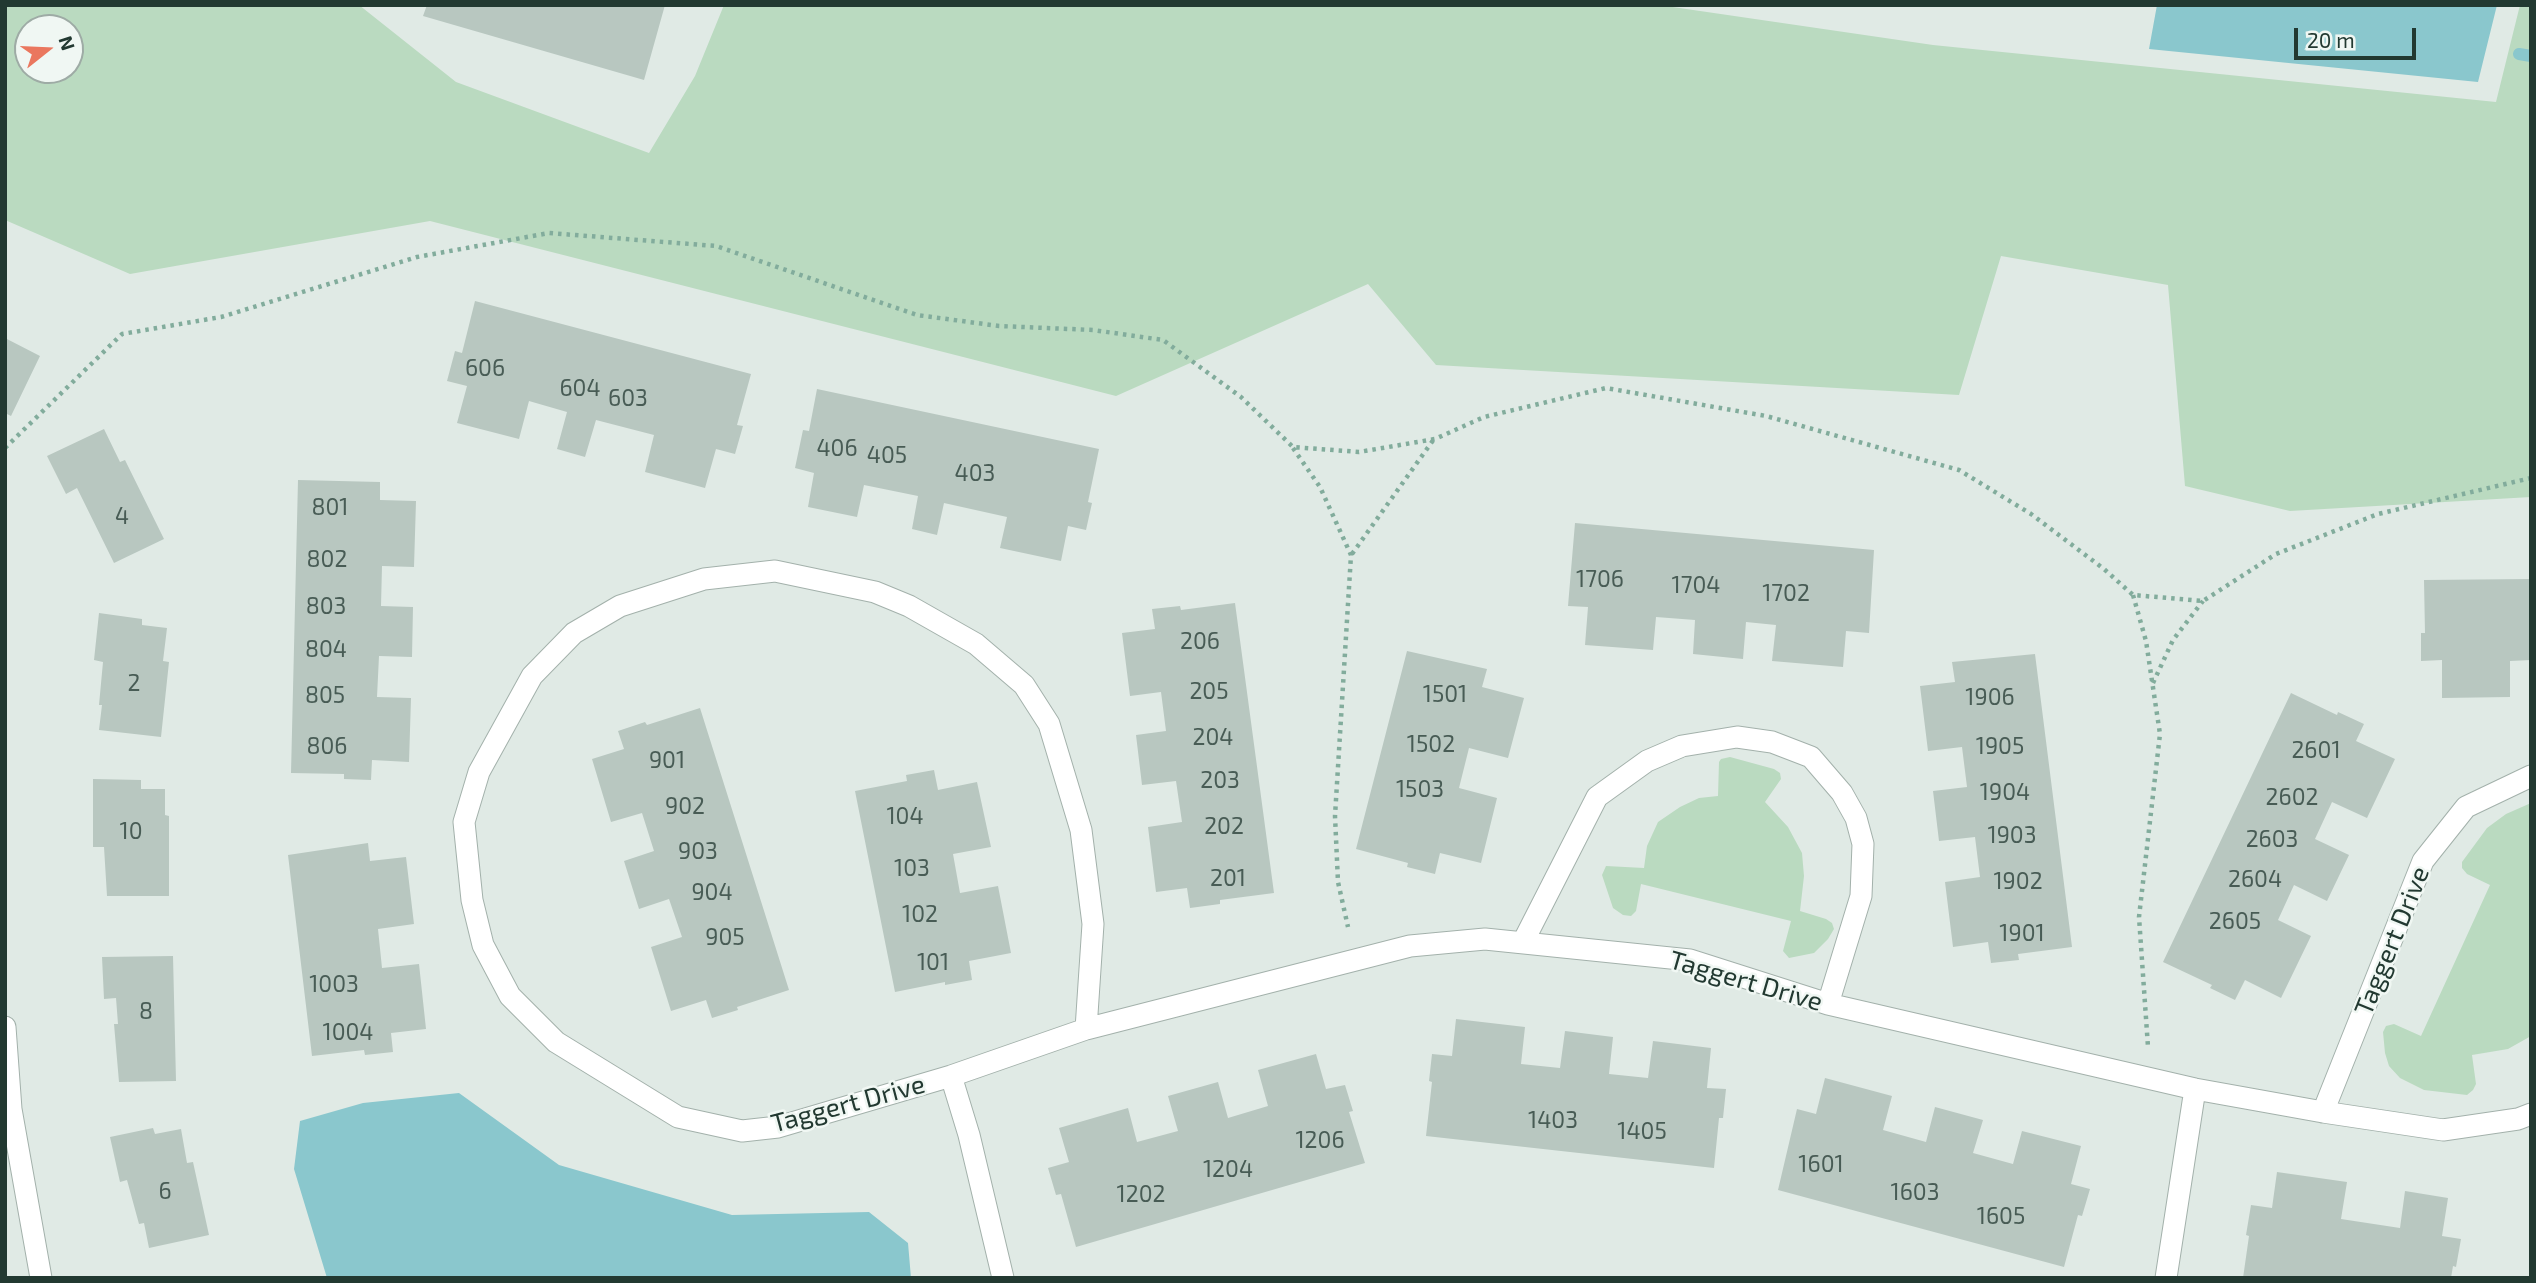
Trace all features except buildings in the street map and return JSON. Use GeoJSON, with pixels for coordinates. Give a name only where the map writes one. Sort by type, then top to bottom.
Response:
{"type":"FeatureCollection","features":[{"type":"Feature","properties":{"kind":"street","name":"Taggert Drive"},"geometry":{"type":"LineString","coordinates":[[1086,1029],[1093,924],[1081,830],[1049,724],[1024,685],[976,644],[909,606],[875,592],[775,571],[704,579],[620,607],[574,633],[532,676],[479,772],[464,822],[472,901],[483,946],[510,996],[556,1042],[678,1116],[742,1131],[778,1126],[951,1076],[1086,1029],[1410,946],[1485,939],[1690,960],[1828,1004],[2195,1088],[2323,1112],[2443,1130],[2518,1119],[2531,1114]]}},
{"type":"Feature","properties":{"kind":"street"},"geometry":{"type":"LineString","coordinates":[[1523,942],[1597,796],[1647,761],[1682,746],[1737,737],[1772,742],[1811,757],[1842,793],[1856,818],[1863,844],[1861,896],[1828,1004]]}},
{"type":"Feature","properties":{"kind":"street","name":"Taggert Drive"},"geometry":{"type":"LineString","coordinates":[[2323,1112],[2423,861],[2466,807],[2531,776]]}},
{"type":"Feature","properties":{"kind":"street"},"geometry":{"type":"LineString","coordinates":[[5,1027],[11,1109],[41,1278]]}},
{"type":"Feature","properties":{"kind":"street"},"geometry":{"type":"LineString","coordinates":[[951,1076],[969,1135],[1003,1278]]}},
{"type":"Feature","properties":{"kind":"street"},"geometry":{"type":"LineString","coordinates":[[2166,1278],[2195,1088]]}},
{"type":"Feature","properties":{"kind":"path"},"geometry":{"type":"LineString","coordinates":[[5,448],[122,334],[221,317],[417,257],[549,233],[716,246],[918,315],[999,326],[1093,330],[1163,340],[1241,397],[1293,447],[1320,487],[1351,555],[1335,816],[1338,882],[1348,927]]}},
{"type":"Feature","properties":{"kind":"path"},"geometry":{"type":"LineString","coordinates":[[1293,447],[1359,452],[1435,439],[1483,417],[1606,388],[1766,416],[1959,470],[2031,514],[2105,569],[2133,595],[2146,641],[2160,734],[2139,917],[2148,1052]]}},
{"type":"Feature","properties":{"kind":"path"},"geometry":{"type":"LineString","coordinates":[[1351,555],[1435,439]]}},
{"type":"Feature","properties":{"kind":"path"},"geometry":{"type":"LineString","coordinates":[[2152,683],[2173,640],[2203,601],[2276,554],[2378,514],[2531,478]]}},
{"type":"Feature","properties":{"kind":"path"},"geometry":{"type":"LineString","coordinates":[[2133,595],[2203,601]]}},
{"type":"Feature","properties":{"kind":"green space"},"geometry":{"type":"Polygon","coordinates":[[[5,5],[359,5],[456,82],[649,153],[695,76],[724,5],[1659,5],[1933,45],[2496,102],[2520,5],[2531,5],[2531,497],[2290,511],[2185,486],[2168,285],[2001,256],[1959,395],[1436,365],[1368,284],[1116,396],[430,221],[130,274],[5,220],[5,5]]]}},
{"type":"Feature","properties":{"kind":"green space"},"geometry":{"type":"Polygon","coordinates":[[[1730,757],[1780,773],[1781,779],[1765,802],[1788,827],[1802,853],[1804,876],[1800,911],[1826,919],[1832,923],[1834,929],[1814,953],[1789,958],[1783,951],[1791,921],[1641,884],[1636,911],[1631,916],[1623,915],[1613,908],[1602,875],[1606,866],[1644,868],[1647,846],[1658,822],[1699,798],[1718,796],[1719,762],[1730,757]]]}},
{"type":"Feature","properties":{"kind":"green space"},"geometry":{"type":"Polygon","coordinates":[[[2531,803],[2531,1036],[2508,1049],[2472,1055],[2476,1084],[2467,1095],[2424,1090],[2400,1078],[2389,1066],[2383,1032],[2386,1026],[2394,1024],[2421,1036],[2490,885],[2467,874],[2462,868],[2462,862],[2487,828],[2506,814],[2531,803]]]}},
{"type":"Feature","properties":{"kind":"water"},"geometry":{"type":"Polygon","coordinates":[[[2157,5],[2497,5],[2478,82],[2149,49],[2157,5]]]}},
{"type":"Feature","properties":{"kind":"water"},"geometry":{"type":"Polygon","coordinates":[[[459,1093],[559,1165],[732,1215],[869,1212],[908,1243],[911,1278],[327,1278],[294,1169],[300,1121],[363,1103],[459,1093]]]}},
{"type":"Feature","properties":{"kind":"waterway"},"geometry":{"type":"LineString","coordinates":[[2519,54],[2531,56]]}}]}
